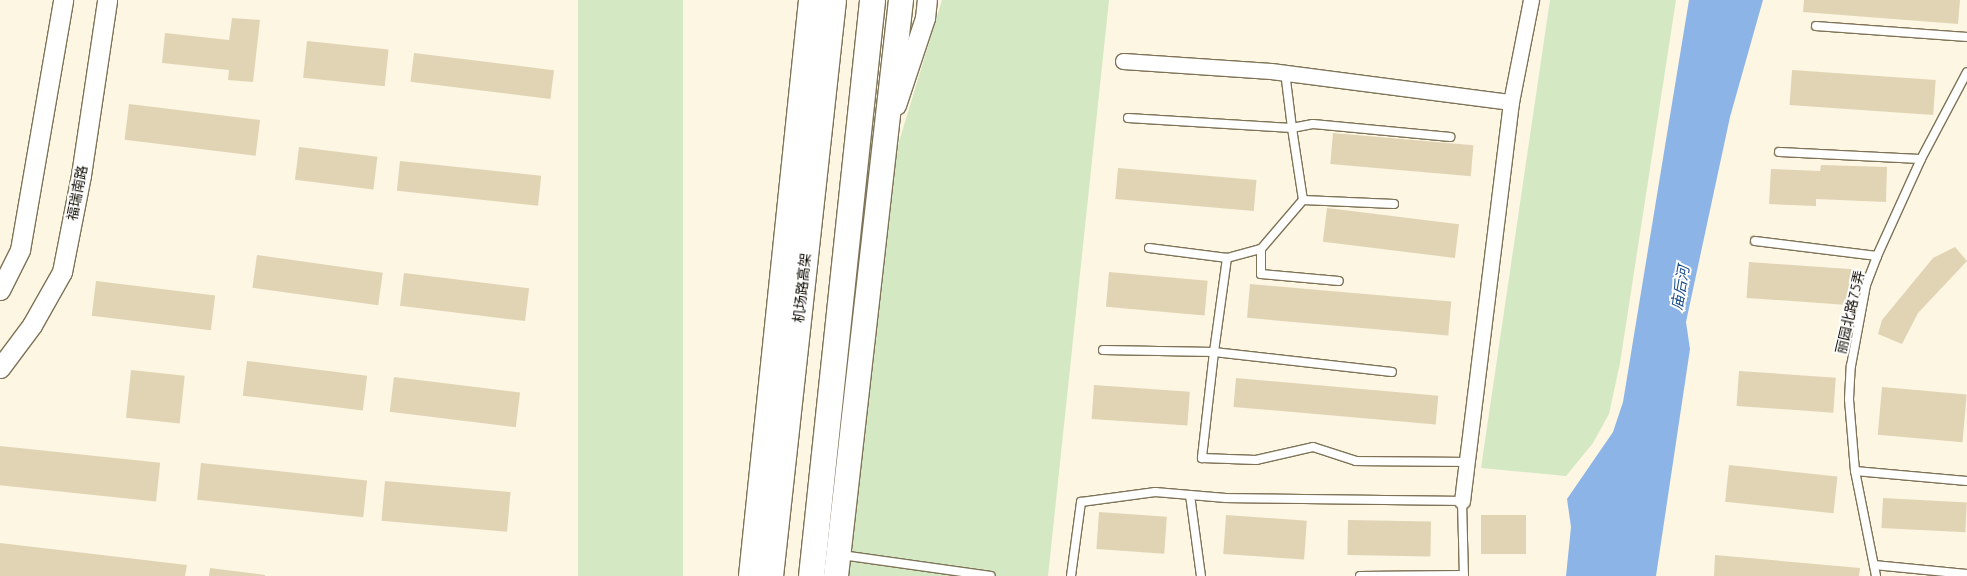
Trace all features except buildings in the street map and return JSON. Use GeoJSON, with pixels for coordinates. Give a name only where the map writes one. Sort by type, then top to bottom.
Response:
{"type":"FeatureCollection","features":[{"type":"Feature","properties":{"kind":"highway","name":"机场路高架"},"geometry":{"type":"LineString","coordinates":[[770,576],[833,0]]}},
{"type":"Feature","properties":{"kind":"highway"},"geometry":{"type":"LineString","coordinates":[[811,576],[872,0]]}},
{"type":"Feature","properties":{"kind":"main road"},"geometry":{"type":"LineString","coordinates":[[751,576],[811,0]]}},
{"type":"Feature","properties":{"kind":"main road"},"geometry":{"type":"LineString","coordinates":[[837,565],[901,0]]}},
{"type":"Feature","properties":{"kind":"street"},"geometry":{"type":"LineString","coordinates":[[0,290],[20,250],[64,0]]}},
{"type":"Feature","properties":{"kind":"street","name":"福瑞南路"},"geometry":{"type":"LineString","coordinates":[[0,368],[32,325],[62,272],[81,175],[107,0]]}},
{"type":"Feature","properties":{"kind":"street"},"geometry":{"type":"LineString","coordinates":[[884,139],[925,18],[927,0]]}},
{"type":"Feature","properties":{"kind":"street"},"geometry":{"type":"LineString","coordinates":[[1462,501],[1511,102],[1531,0]]}},
{"type":"Feature","properties":{"kind":"street"},"geometry":{"type":"LineString","coordinates":[[1123,61],[1285,72],[1511,102]]}},
{"type":"Feature","properties":{"kind":"lane"},"geometry":{"type":"LineString","coordinates":[[1816,26],[1967,37]]}},
{"type":"Feature","properties":{"kind":"lane"},"geometry":{"type":"LineString","coordinates":[[1149,248],[1226,258],[1261,250],[1303,200],[1285,72]]}},
{"type":"Feature","properties":{"kind":"lane","name":"丽园北路75弄"},"geometry":{"type":"LineString","coordinates":[[1876,576],[1855,471],[1849,399],[1851,366],[1866,285],[1877,256],[1921,159],[1967,72]]}},
{"type":"Feature","properties":{"kind":"lane"},"geometry":{"type":"LineString","coordinates":[[1128,118],[1292,128],[1313,124],[1450,136]]}},
{"type":"Feature","properties":{"kind":"lane"},"geometry":{"type":"LineString","coordinates":[[1779,152],[1921,159]]}},
{"type":"Feature","properties":{"kind":"lane"},"geometry":{"type":"LineString","coordinates":[[1303,200],[1394,204]]}},
{"type":"Feature","properties":{"kind":"lane"},"geometry":{"type":"LineString","coordinates":[[1755,241],[1877,256]]}},
{"type":"Feature","properties":{"kind":"lane"},"geometry":{"type":"LineString","coordinates":[[1261,250],[1261,274],[1339,281]]}},
{"type":"Feature","properties":{"kind":"lane"},"geometry":{"type":"LineString","coordinates":[[1226,258],[1202,458],[1256,460],[1313,447],[1356,461],[1466,462]]}},
{"type":"Feature","properties":{"kind":"lane"},"geometry":{"type":"LineString","coordinates":[[1103,350],[1214,352],[1392,372]]}},
{"type":"Feature","properties":{"kind":"lane"},"geometry":{"type":"LineString","coordinates":[[1855,471],[1967,481]]}},
{"type":"Feature","properties":{"kind":"lane"},"geometry":{"type":"LineString","coordinates":[[1071,576],[1081,502],[1155,492],[1190,495],[1462,501],[1464,575],[1360,576]]}},
{"type":"Feature","properties":{"kind":"lane"},"geometry":{"type":"LineString","coordinates":[[1190,495],[1200,576]]}},
{"type":"Feature","properties":{"kind":"lane"},"geometry":{"type":"LineString","coordinates":[[837,565],[991,576]]}},
{"type":"Feature","properties":{"kind":"lane"},"geometry":{"type":"LineString","coordinates":[[1874,565],[1967,574]]}},
{"type":"Feature","properties":{"kind":"green space"},"geometry":{"type":"Polygon","coordinates":[[[578,0],[683,0],[683,576],[578,576],[578,0]]]}},
{"type":"Feature","properties":{"kind":"green space"},"geometry":{"type":"Polygon","coordinates":[[[942,0],[1109,0],[1048,576],[845,576],[895,155],[942,0]]]}},
{"type":"Feature","properties":{"kind":"green space"},"geometry":{"type":"Polygon","coordinates":[[[1550,0],[1676,0],[1620,363],[1609,414],[1593,443],[1566,476],[1481,468],[1550,0]]]}},
{"type":"Feature","properties":{"kind":"water","name":"庙后河"},"geometry":{"type":"Polygon","coordinates":[[[1689,0],[1763,0],[1730,117],[1686,322],[1690,349],[1656,576],[1566,576],[1571,527],[1567,499],[1613,432],[1623,402],[1689,0]]]}}]}
